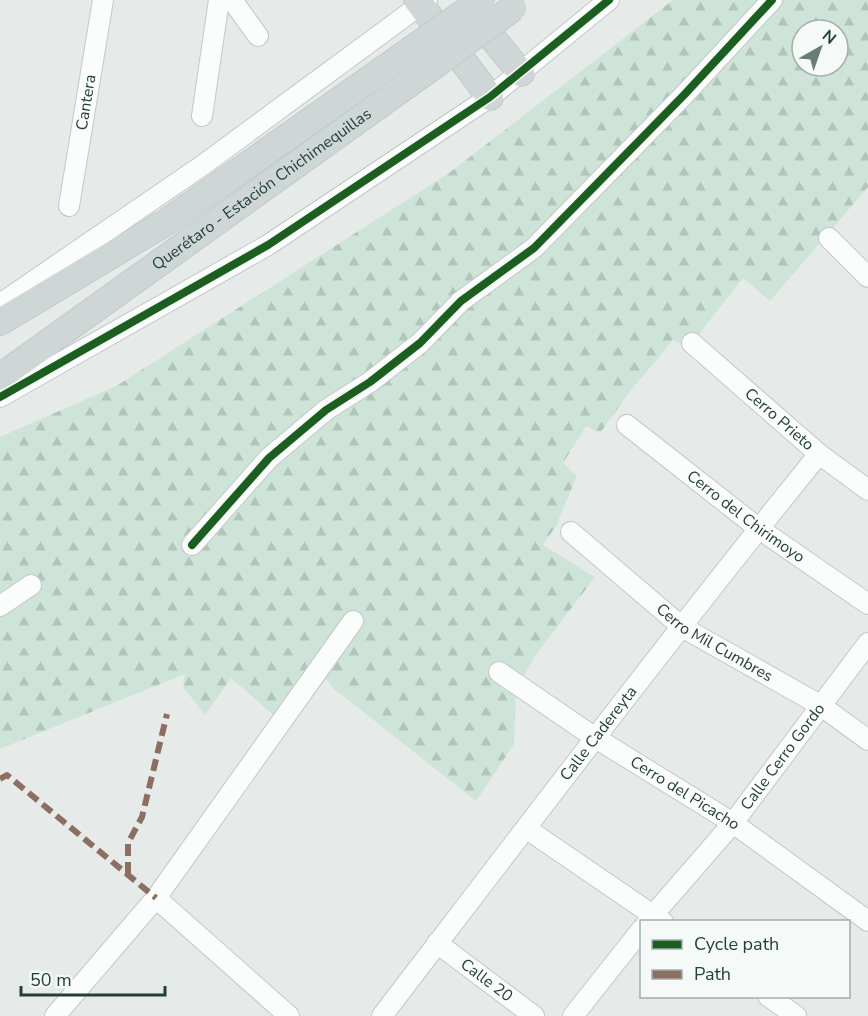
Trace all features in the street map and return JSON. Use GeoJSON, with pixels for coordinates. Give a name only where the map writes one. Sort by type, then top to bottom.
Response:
{"type":"FeatureCollection","features":[{"type":"Feature","properties":{"kind":"main road"},"geometry":{"type":"LineString","coordinates":[[461,0],[521,73]]}},
{"type":"Feature","properties":{"kind":"main road","name":"Querétaro - Estación Chichimequillas"},"geometry":{"type":"LineString","coordinates":[[0,322],[168,221],[482,0]]}},
{"type":"Feature","properties":{"kind":"main road"},"geometry":{"type":"LineString","coordinates":[[422,1],[490,97]]}},
{"type":"Feature","properties":{"kind":"main road","name":"Querétaro - Estación Chichimequillas"},"geometry":{"type":"LineString","coordinates":[[0,376],[519,4]]}},
{"type":"Feature","properties":{"kind":"street","name":"Cantera"},"geometry":{"type":"LineString","coordinates":[[69,206],[103,0]]}},
{"type":"Feature","properties":{"kind":"street"},"geometry":{"type":"LineString","coordinates":[[202,116],[219,0]]}},
{"type":"Feature","properties":{"kind":"street"},"geometry":{"type":"LineString","coordinates":[[232,0],[258,36]]}},
{"type":"Feature","properties":{"kind":"street"},"geometry":{"type":"LineString","coordinates":[[0,397],[268,245],[490,97],[609,0]]}},
{"type":"Feature","properties":{"kind":"street"},"geometry":{"type":"LineString","coordinates":[[192,545],[269,458],[326,411],[370,382],[412,349],[460,301],[534,248],[676,104],[772,0]]}},
{"type":"Feature","properties":{"kind":"street"},"geometry":{"type":"LineString","coordinates":[[0,304],[202,165],[422,1]]}},
{"type":"Feature","properties":{"kind":"street"},"geometry":{"type":"LineString","coordinates":[[829,238],[868,277]]}},
{"type":"Feature","properties":{"kind":"street","name":"Cerro Prieto"},"geometry":{"type":"LineString","coordinates":[[693,343],[819,454],[868,490]]}},
{"type":"Feature","properties":{"kind":"street","name":"Cerro del Chirimoyo"},"geometry":{"type":"LineString","coordinates":[[627,425],[759,528],[868,604]]}},
{"type":"Feature","properties":{"kind":"street","name":"Calle Cadereyta"},"geometry":{"type":"LineString","coordinates":[[382,1016],[527,830],[594,737],[819,454]]}},
{"type":"Feature","properties":{"kind":"street","name":"Cerro Mil Cumbres"},"geometry":{"type":"LineString","coordinates":[[571,532],[682,627],[820,705],[868,740]]}},
{"type":"Feature","properties":{"kind":"street"},"geometry":{"type":"LineString","coordinates":[[0,606],[31,585]]}},
{"type":"Feature","properties":{"kind":"street"},"geometry":{"type":"LineString","coordinates":[[57,1015],[156,898],[353,621]]}},
{"type":"Feature","properties":{"kind":"street","name":"Calle Cerro Gordo"},"geometry":{"type":"LineString","coordinates":[[652,920],[733,823],[868,643]]}},
{"type":"Feature","properties":{"kind":"street","name":"Cerro del Picacho"},"geometry":{"type":"LineString","coordinates":[[498,672],[594,737],[733,823],[868,921]]}},
{"type":"Feature","properties":{"kind":"street"},"geometry":{"type":"LineString","coordinates":[[527,830],[650,920]]}},
{"type":"Feature","properties":{"kind":"street"},"geometry":{"type":"LineString","coordinates":[[156,898],[289,1016]]}},
{"type":"Feature","properties":{"kind":"street","name":"Calle Cerro Gordo"},"geometry":{"type":"LineString","coordinates":[[573,1016],[640,934]]}},
{"type":"Feature","properties":{"kind":"street","name":"Calle 20"},"geometry":{"type":"LineString","coordinates":[[437,943],[534,1016]]}},
{"type":"Feature","properties":{"kind":"street"},"geometry":{"type":"LineString","coordinates":[[771,998],[796,1016]]}},
{"type":"Feature","properties":{"kind":"green space"},"geometry":{"type":"Polygon","coordinates":[[[673,0],[868,0],[868,187],[770,301],[743,278],[688,348],[673,340],[632,389],[600,433],[586,426],[563,463],[577,476],[556,526],[543,545],[595,577],[535,656],[516,690],[514,744],[476,801],[334,689],[326,679],[286,726],[231,678],[205,715],[183,687],[185,674],[0,749],[0,437],[118,385],[449,173],[673,0]]]}},
{"type":"Feature","properties":{"kind":"marked path"},"geometry":{"type":"LineString","coordinates":[[128,874],[128,843],[142,817],[167,714]]}},
{"type":"Feature","properties":{"kind":"marked path"},"geometry":{"type":"LineString","coordinates":[[0,779],[7,775],[156,898]]}},
{"type":"Feature","properties":{"kind":"cycle path"},"geometry":{"type":"LineString","coordinates":[[0,397],[268,245],[490,97],[609,0]]}},
{"type":"Feature","properties":{"kind":"cycle path"},"geometry":{"type":"LineString","coordinates":[[192,545],[269,458],[326,410],[370,382],[420,343],[461,301],[534,248],[684,95],[772,0]]}}]}
